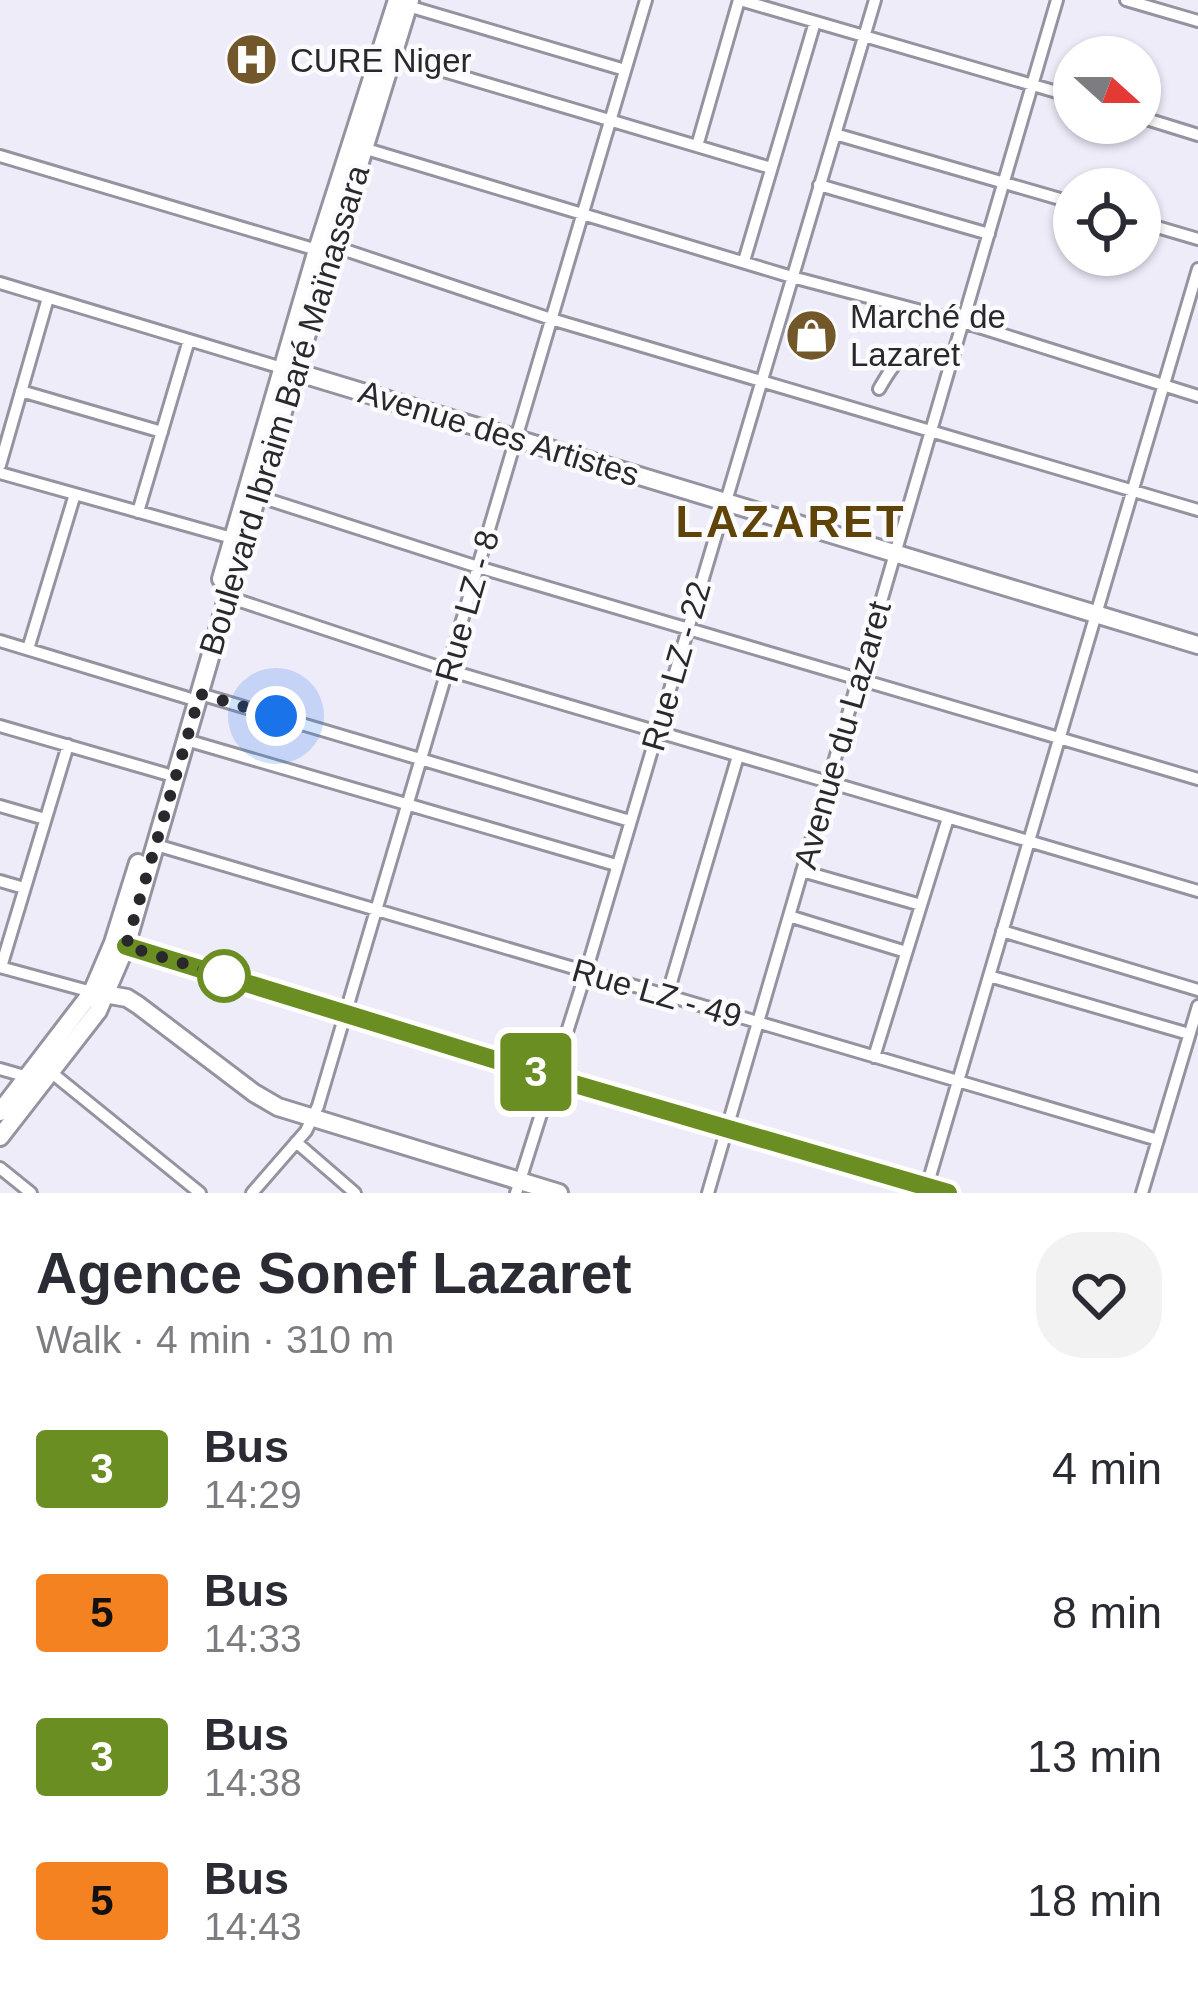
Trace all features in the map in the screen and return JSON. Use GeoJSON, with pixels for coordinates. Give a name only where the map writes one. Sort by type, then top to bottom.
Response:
{"type":"FeatureCollection","features":[{"type":"Feature","properties":{"kind":"main road","name":"Boulevard Ibraim Baré Maïnassara"},"geometry":{"type":"LineString","coordinates":[[325,248],[393,56],[405,2]]}},
{"type":"Feature","properties":{"kind":"main road","name":"Boulevard Ibraim Baré Maïnassara"},"geometry":{"type":"LineString","coordinates":[[0,1112],[100,993],[166,773],[228,597],[325,248],[405,2]]}},
{"type":"Feature","properties":{"kind":"main road","name":"Boulevard Ibraim Baré Maïnassara"},"geometry":{"type":"LineString","coordinates":[[0,1137],[52,1073],[126,946],[186,740],[232,538],[289,370]]}},
{"type":"Feature","properties":{"kind":"main road","name":"Avenue des Artistes"},"geometry":{"type":"LineString","coordinates":[[289,370],[1198,645]]}},
{"type":"Feature","properties":{"kind":"main road"},"geometry":{"type":"LineString","coordinates":[[100,993],[138,1005],[254,1094],[313,1119],[518,1187],[559,1193]]}},
{"type":"Feature","properties":{"kind":"street","name":"Rue LZ - 8"},"geometry":{"type":"LineString","coordinates":[[252,1193],[313,1119],[646,0]]}},
{"type":"Feature","properties":{"kind":"street"},"geometry":{"type":"LineString","coordinates":[[697,146],[740,0],[1053,92]]}},
{"type":"Feature","properties":{"kind":"street","name":"Rue LZ - 22"},"geometry":{"type":"LineString","coordinates":[[518,1187],[875,0]]}},
{"type":"Feature","properties":{"kind":"street","name":"Avenue du Lazaret"},"geometry":{"type":"LineString","coordinates":[[708,1193],[1057,0]]}},
{"type":"Feature","properties":{"kind":"street"},"geometry":{"type":"LineString","coordinates":[[1126,0],[1198,21]]}},
{"type":"Feature","properties":{"kind":"street"},"geometry":{"type":"LineString","coordinates":[[405,2],[625,70]]}},
{"type":"Feature","properties":{"kind":"street"},"geometry":{"type":"LineString","coordinates":[[744,261],[814,22]]}},
{"type":"Feature","properties":{"kind":"street"},"geometry":{"type":"LineString","coordinates":[[393,56],[772,168]]}},
{"type":"Feature","properties":{"kind":"street"},"geometry":{"type":"LineString","coordinates":[[1161,124],[1198,135]]}},
{"type":"Feature","properties":{"kind":"street"},"geometry":{"type":"LineString","coordinates":[[835,134],[1053,197]]}},
{"type":"Feature","properties":{"kind":"street"},"geometry":{"type":"LineString","coordinates":[[363,148],[792,278],[963,322],[1198,396]]}},
{"type":"Feature","properties":{"kind":"street"},"geometry":{"type":"LineString","coordinates":[[0,156],[325,248],[1198,510]]}},
{"type":"Feature","properties":{"kind":"street"},"geometry":{"type":"LineString","coordinates":[[819,185],[989,234]]}},
{"type":"Feature","properties":{"kind":"street"},"geometry":{"type":"LineString","coordinates":[[1161,228],[1198,239]]}},
{"type":"Feature","properties":{"kind":"street"},"geometry":{"type":"LineString","coordinates":[[926,1190],[1198,269]]}},
{"type":"Feature","properties":{"kind":"street"},"geometry":{"type":"LineString","coordinates":[[0,283],[289,370]]}},
{"type":"Feature","properties":{"kind":"street"},"geometry":{"type":"LineString","coordinates":[[48,298],[0,469],[232,538]]}},
{"type":"Feature","properties":{"kind":"street"},"geometry":{"type":"LineString","coordinates":[[138,512],[189,340]]}},
{"type":"Feature","properties":{"kind":"street"},"geometry":{"type":"LineString","coordinates":[[879,389],[901,356],[910,352],[952,360]]}},
{"type":"Feature","properties":{"kind":"street"},"geometry":{"type":"LineString","coordinates":[[21,391],[161,432]]}},
{"type":"Feature","properties":{"kind":"street"},"geometry":{"type":"LineString","coordinates":[[28,650],[75,494]]}},
{"type":"Feature","properties":{"kind":"street"},"geometry":{"type":"LineString","coordinates":[[257,496],[687,630],[1198,779]]}},
{"type":"Feature","properties":{"kind":"street"},"geometry":{"type":"LineString","coordinates":[[228,597],[448,670],[1198,891]]}},
{"type":"Feature","properties":{"kind":"street"},"geometry":{"type":"LineString","coordinates":[[0,641],[630,820]]}},
{"type":"Feature","properties":{"kind":"street"},"geometry":{"type":"LineString","coordinates":[[0,725],[166,773]]}},
{"type":"Feature","properties":{"kind":"street"},"geometry":{"type":"LineString","coordinates":[[186,740],[616,866]]}},
{"type":"Feature","properties":{"kind":"street"},"geometry":{"type":"LineString","coordinates":[[68,745],[0,967],[100,993]]}},
{"type":"Feature","properties":{"kind":"street"},"geometry":{"type":"LineString","coordinates":[[667,996],[738,756]]}},
{"type":"Feature","properties":{"kind":"street"},"geometry":{"type":"LineString","coordinates":[[0,806],[45,819]]}},
{"type":"Feature","properties":{"kind":"street"},"geometry":{"type":"LineString","coordinates":[[874,1057],[948,818]]}},
{"type":"Feature","properties":{"kind":"street","name":"Rue LZ - 49"},"geometry":{"type":"LineString","coordinates":[[155,845],[1158,1140]]}},
{"type":"Feature","properties":{"kind":"street"},"geometry":{"type":"LineString","coordinates":[[802,871],[921,905]]}},
{"type":"Feature","properties":{"kind":"street"},"geometry":{"type":"LineString","coordinates":[[0,881],[24,888]]}},
{"type":"Feature","properties":{"kind":"street"},"geometry":{"type":"LineString","coordinates":[[789,916],[906,952]]}},
{"type":"Feature","properties":{"kind":"street"},"geometry":{"type":"LineString","coordinates":[[1002,931],[1198,990]]}},
{"type":"Feature","properties":{"kind":"street"},"geometry":{"type":"LineString","coordinates":[[126,946],[948,1193]]}},
{"type":"Feature","properties":{"kind":"street"},"geometry":{"type":"LineString","coordinates":[[989,976],[1189,1034]]}},
{"type":"Feature","properties":{"kind":"street"},"geometry":{"type":"LineString","coordinates":[[1142,1193],[1198,1007]]}},
{"type":"Feature","properties":{"kind":"street"},"geometry":{"type":"LineString","coordinates":[[0,1069],[28,1077]]}},
{"type":"Feature","properties":{"kind":"street"},"geometry":{"type":"LineString","coordinates":[[52,1073],[200,1193]]}},
{"type":"Feature","properties":{"kind":"street"},"geometry":{"type":"LineString","coordinates":[[296,1142],[355,1193]]}},
{"type":"Feature","properties":{"kind":"street"},"geometry":{"type":"LineString","coordinates":[[0,1168],[31,1193]]}},
{"type":"Feature","properties":{"kind":"bus line","name":"3"},"geometry":{"type":"LineString","coordinates":[[126,946],[948,1193]]}},
{"type":"Feature","properties":{"kind":"place","name":"CURE Niger"},"geometry":{"type":"Point","coordinates":[251,60]}},
{"type":"Feature","properties":{"kind":"place","name":"Marché de Lazaret"},"geometry":{"type":"Point","coordinates":[811,335]}},
{"type":"Feature","properties":{"kind":"district","name":"LAZARET"},"geometry":{"type":"Point","coordinates":[791,521]}},
{"type":"Feature","properties":{"kind":"route"},"geometry":{"type":"LineString","coordinates":[[224,976],[126,946],[200,694],[276,716]]}}]}
